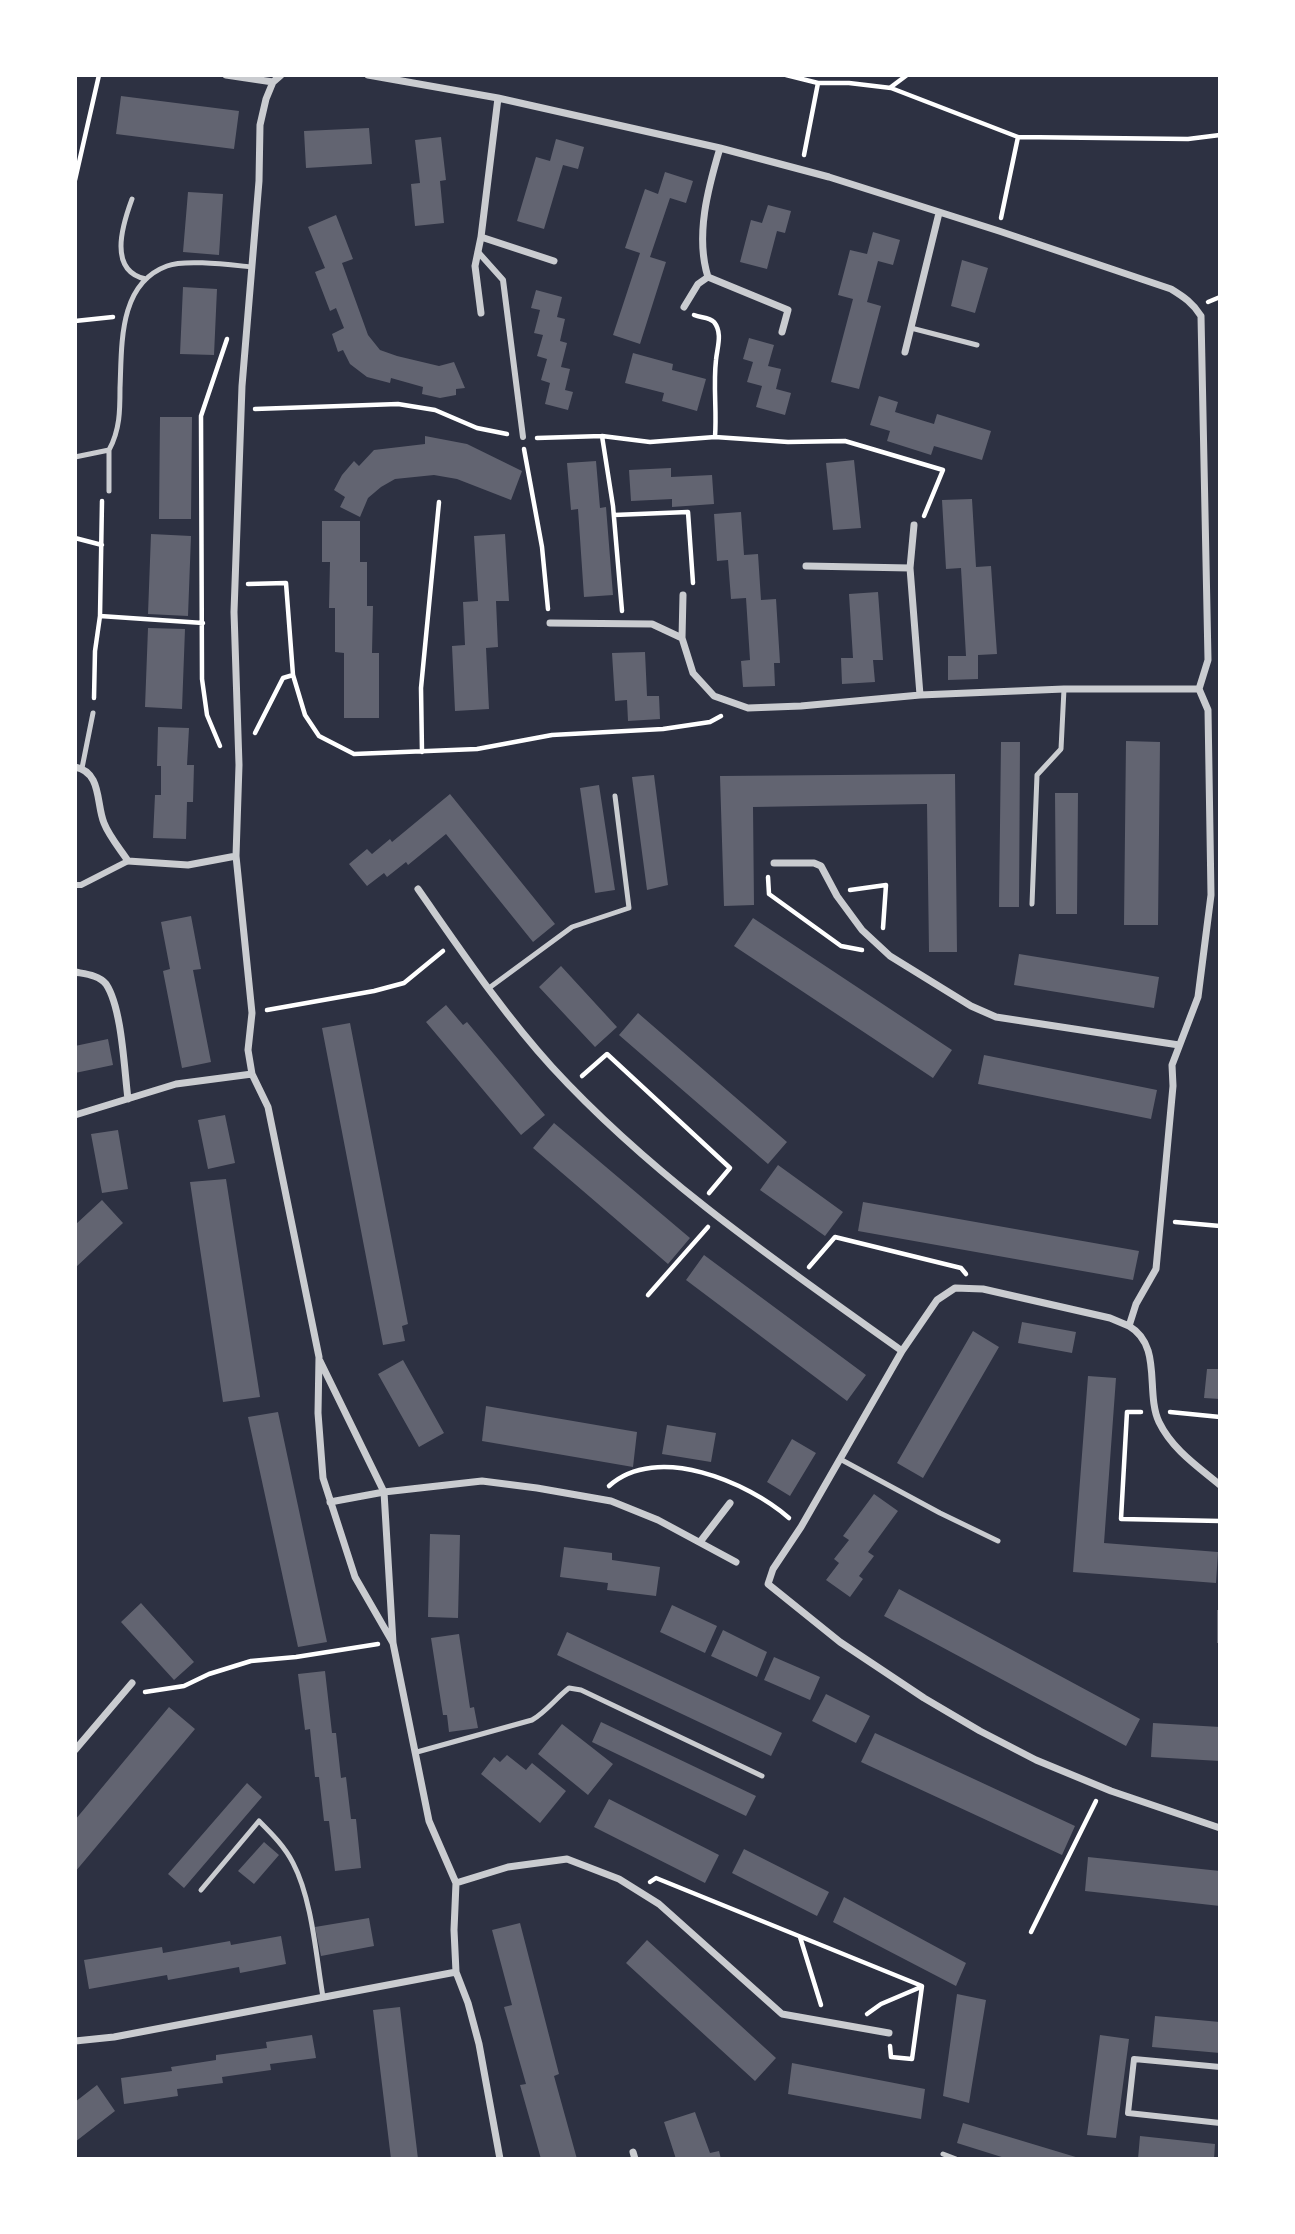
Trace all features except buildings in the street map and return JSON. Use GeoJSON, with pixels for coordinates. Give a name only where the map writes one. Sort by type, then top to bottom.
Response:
{"type":"FeatureCollection","features":[{"type":"Feature","properties":{"kind":"street"},"geometry":{"type":"LineString","coordinates":[[226,75],[273,82]]}},
{"type":"Feature","properties":{"kind":"street"},"geometry":{"type":"LineString","coordinates":[[281,75],[273,82],[260,125],[259,181],[242,386],[235,584],[239,748],[236,856],[252,1013],[248,1050],[252,1074],[268,1107],[318,1357],[318,1413],[323,1478],[355,1577],[393,1643]]}},
{"type":"Feature","properties":{"kind":"street"},"geometry":{"type":"LineString","coordinates":[[368,75],[498,98],[720,148],[801,170],[999,231],[1171,289],[1188,300],[1200,316],[1208,660],[1199,689],[1208,710],[1211,895],[1198,997],[1172,1065],[1173,1086],[1156,1269],[1136,1304],[1129,1326]]}},
{"type":"Feature","properties":{"kind":"street"},"geometry":{"type":"LineString","coordinates":[[481,313],[475,266],[498,98]]}},
{"type":"Feature","properties":{"kind":"street"},"geometry":{"type":"LineString","coordinates":[[720,148],[709,187],[702,241],[708,277],[788,310],[782,332]]}},
{"type":"Feature","properties":{"kind":"street"},"geometry":{"type":"LineString","coordinates":[[905,352],[939,213]]}},
{"type":"Feature","properties":{"kind":"street"},"geometry":{"type":"LineString","coordinates":[[481,237],[554,261]]}},
{"type":"Feature","properties":{"kind":"street"},"geometry":{"type":"LineString","coordinates":[[478,252],[503,279],[523,437]]}},
{"type":"Feature","properties":{"kind":"street"},"geometry":{"type":"LineString","coordinates":[[684,307],[698,284],[708,277]]}},
{"type":"Feature","properties":{"kind":"street"},"geometry":{"type":"LineString","coordinates":[[914,525],[910,568],[920,695]]}},
{"type":"Feature","properties":{"kind":"street"},"geometry":{"type":"LineString","coordinates":[[806,566],[910,568]]}},
{"type":"Feature","properties":{"kind":"street"},"geometry":{"type":"LineString","coordinates":[[683,595],[682,638],[693,673],[714,696],[748,708],[920,695],[1064,689],[1199,689]]}},
{"type":"Feature","properties":{"kind":"street"},"geometry":{"type":"LineString","coordinates":[[550,623],[652,624],[682,638]]}},
{"type":"Feature","properties":{"kind":"street"},"geometry":{"type":"LineString","coordinates":[[79,767],[97,785],[104,822],[128,861]]}},
{"type":"Feature","properties":{"kind":"street"},"geometry":{"type":"LineString","coordinates":[[75,885],[81,886],[128,861],[188,865],[236,856]]}},
{"type":"Feature","properties":{"kind":"street"},"geometry":{"type":"LineString","coordinates":[[774,863],[814,863],[821,866],[835,892],[862,930],[882,948],[971,1006],[996,1017],[1179,1045]]}},
{"type":"Feature","properties":{"kind":"street"},"geometry":{"type":"LineString","coordinates":[[418,889],[504,1011],[594,1110],[717,1217],[902,1351]]}},
{"type":"Feature","properties":{"kind":"street"},"geometry":{"type":"LineString","coordinates":[[75,972],[98,977],[106,984],[117,1012],[128,1098]]}},
{"type":"Feature","properties":{"kind":"street"},"geometry":{"type":"LineString","coordinates":[[75,1115],[177,1084],[252,1074]]}},
{"type":"Feature","properties":{"kind":"street"},"geometry":{"type":"LineString","coordinates":[[1220,1485],[1170,1441],[1155,1411],[1150,1356],[1138,1332],[1110,1318],[976,1289],[955,1289],[937,1300],[902,1351],[801,1527],[773,1569],[768,1584],[840,1642],[924,1698],[1036,1760],[1103,1788],[1220,1828]]}},
{"type":"Feature","properties":{"kind":"street"},"geometry":{"type":"LineString","coordinates":[[318,1357],[384,1492],[393,1643],[429,1821],[456,1883],[456,1972],[479,2044],[500,2159]]}},
{"type":"Feature","properties":{"kind":"street"},"geometry":{"type":"LineString","coordinates":[[330,1502],[384,1492],[482,1481],[611,1501],[658,1520],[736,1562]]}},
{"type":"Feature","properties":{"kind":"street"},"geometry":{"type":"LineString","coordinates":[[701,1542],[730,1503]]}},
{"type":"Feature","properties":{"kind":"street"},"geometry":{"type":"LineString","coordinates":[[75,1750],[132,1683]]}},
{"type":"Feature","properties":{"kind":"street"},"geometry":{"type":"LineString","coordinates":[[456,1883],[508,1867],[568,1858],[619,1879],[659,1904],[782,2014],[889,2033]]}},
{"type":"Feature","properties":{"kind":"street"},"geometry":{"type":"LineString","coordinates":[[75,2041],[95,2040],[456,1972]]}},
{"type":"Feature","properties":{"kind":"street"},"geometry":{"type":"LineString","coordinates":[[1220,2067],[1134,2059],[1128,2113],[1220,2123]]}},
{"type":"Feature","properties":{"kind":"lane"},"geometry":{"type":"LineString","coordinates":[[132,200],[124,220],[120,251],[124,266],[137,277],[146,279]]}},
{"type":"Feature","properties":{"kind":"lane"},"geometry":{"type":"LineString","coordinates":[[109,491],[109,450],[119,422],[125,317],[134,294],[146,279],[169,265],[252,267]]}},
{"type":"Feature","properties":{"kind":"lane"},"geometry":{"type":"LineString","coordinates":[[911,328],[977,345]]}},
{"type":"Feature","properties":{"kind":"lane"},"geometry":{"type":"LineString","coordinates":[[75,457],[109,450]]}},
{"type":"Feature","properties":{"kind":"lane"},"geometry":{"type":"LineString","coordinates":[[1032,904],[1037,775],[1061,749],[1064,689]]}},
{"type":"Feature","properties":{"kind":"lane"},"geometry":{"type":"LineString","coordinates":[[79,767],[93,713]]}},
{"type":"Feature","properties":{"kind":"lane"},"geometry":{"type":"LineString","coordinates":[[489,988],[572,926],[629,908],[615,796]]}},
{"type":"Feature","properties":{"kind":"lane"},"geometry":{"type":"LineString","coordinates":[[840,1459],[998,1541]]}},
{"type":"Feature","properties":{"kind":"lane"},"geometry":{"type":"LineString","coordinates":[[417,1752],[532,1720],[569,1688],[581,1690],[762,1776]]}},
{"type":"Feature","properties":{"kind":"lane"},"geometry":{"type":"LineString","coordinates":[[201,1890],[259,1821],[281,1843],[304,1887],[323,1997]]}},
{"type":"Feature","properties":{"kind":"lane"},"geometry":{"type":"LineString","coordinates":[[943,2154],[956,2159]]}},
{"type":"Feature","properties":{"kind":"path"},"geometry":{"type":"LineString","coordinates":[[75,180],[99,75]]}},
{"type":"Feature","properties":{"kind":"path"},"geometry":{"type":"LineString","coordinates":[[786,75],[818,83],[849,83],[891,88],[1018,137],[1188,139],[1220,135]]}},
{"type":"Feature","properties":{"kind":"path"},"geometry":{"type":"LineString","coordinates":[[891,88],[907,75]]}},
{"type":"Feature","properties":{"kind":"path"},"geometry":{"type":"LineString","coordinates":[[801,170],[818,83]]}},
{"type":"Feature","properties":{"kind":"path"},"geometry":{"type":"LineString","coordinates":[[999,231],[1018,137]]}},
{"type":"Feature","properties":{"kind":"path"},"geometry":{"type":"LineString","coordinates":[[684,307],[685,312],[708,318],[716,326],[719,338],[714,395],[717,412],[715,437]]}},
{"type":"Feature","properties":{"kind":"path"},"geometry":{"type":"LineString","coordinates":[[75,321],[125,317]]}},
{"type":"Feature","properties":{"kind":"path"},"geometry":{"type":"LineString","coordinates":[[228,335],[201,416],[202,679],[207,715],[219,738],[223,762],[239,765]]}},
{"type":"Feature","properties":{"kind":"path"},"geometry":{"type":"LineString","coordinates":[[243,410],[398,404],[435,410],[477,428],[523,437],[602,436],[650,442],[715,437],[788,442],[845,441],[943,470],[925,516],[914,525]]}},
{"type":"Feature","properties":{"kind":"path"},"geometry":{"type":"LineString","coordinates":[[602,436],[614,515],[622,622]]}},
{"type":"Feature","properties":{"kind":"path"},"geometry":{"type":"LineString","coordinates":[[523,437],[542,547],[550,623]]}},
{"type":"Feature","properties":{"kind":"path"},"geometry":{"type":"LineString","coordinates":[[93,687],[100,616],[102,495],[109,491]]}},
{"type":"Feature","properties":{"kind":"path"},"geometry":{"type":"LineString","coordinates":[[422,752],[421,688],[439,502]]}},
{"type":"Feature","properties":{"kind":"path"},"geometry":{"type":"LineString","coordinates":[[614,515],[688,512],[693,583],[683,595]]}},
{"type":"Feature","properties":{"kind":"path"},"geometry":{"type":"LineString","coordinates":[[75,538],[102,545]]}},
{"type":"Feature","properties":{"kind":"path"},"geometry":{"type":"LineString","coordinates":[[235,584],[286,583],[293,675],[305,715],[319,736],[354,754],[477,749],[552,735],[663,729],[709,722],[740,705]]}},
{"type":"Feature","properties":{"kind":"path"},"geometry":{"type":"LineString","coordinates":[[100,616],[203,623]]}},
{"type":"Feature","properties":{"kind":"path"},"geometry":{"type":"LineString","coordinates":[[239,748],[253,738],[283,678],[293,675]]}},
{"type":"Feature","properties":{"kind":"path"},"geometry":{"type":"LineString","coordinates":[[774,863],[768,879],[769,894],[841,946],[857,951],[882,948],[886,885],[835,892]]}},
{"type":"Feature","properties":{"kind":"path"},"geometry":{"type":"LineString","coordinates":[[252,1013],[404,983],[454,941]]}},
{"type":"Feature","properties":{"kind":"path"},"geometry":{"type":"LineString","coordinates":[[571,1086],[607,1054],[730,1168],[700,1203]]}},
{"type":"Feature","properties":{"kind":"path"},"geometry":{"type":"LineString","coordinates":[[648,1295],[717,1217]]}},
{"type":"Feature","properties":{"kind":"path"},"geometry":{"type":"LineString","coordinates":[[1161,1221],[1220,1226]]}},
{"type":"Feature","properties":{"kind":"path"},"geometry":{"type":"LineString","coordinates":[[799,1278],[835,1237],[961,1268],[976,1289]]}},
{"type":"Feature","properties":{"kind":"path"},"geometry":{"type":"LineString","coordinates":[[1220,1417],[1155,1411],[1127,1412],[1121,1519],[1220,1521]]}},
{"type":"Feature","properties":{"kind":"path"},"geometry":{"type":"LineString","coordinates":[[595,1498],[614,1481],[644,1468],[688,1469],[729,1481],[780,1510],[801,1527]]}},
{"type":"Feature","properties":{"kind":"path"},"geometry":{"type":"LineString","coordinates":[[125,1691],[152,1692],[184,1686],[209,1674],[251,1661],[393,1643]]}},
{"type":"Feature","properties":{"kind":"path"},"geometry":{"type":"LineString","coordinates":[[1031,1932],[1103,1788]]}},
{"type":"Feature","properties":{"kind":"path"},"geometry":{"type":"LineString","coordinates":[[637,1890],[656,1878],[922,1986]]}},
{"type":"Feature","properties":{"kind":"path"},"geometry":{"type":"LineString","coordinates":[[799,1936],[827,2022]]}},
{"type":"Feature","properties":{"kind":"path"},"geometry":{"type":"LineString","coordinates":[[848,2026],[881,2004],[922,1986]]}},
{"type":"Feature","properties":{"kind":"path"},"geometry":{"type":"LineString","coordinates":[[889,2033],[891,2057],[912,2059],[922,1986]]}}]}
